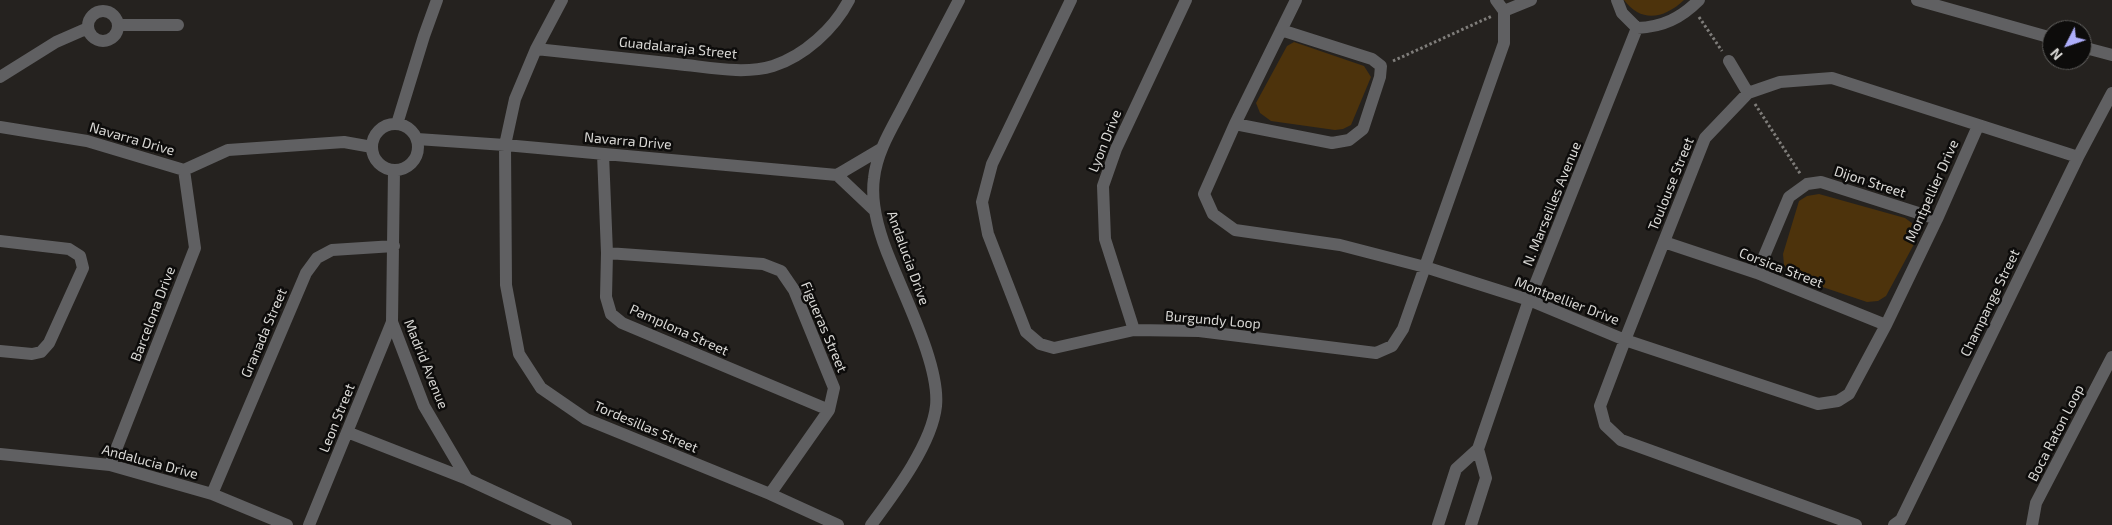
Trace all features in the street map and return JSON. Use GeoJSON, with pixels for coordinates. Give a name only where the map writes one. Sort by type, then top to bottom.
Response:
{"type":"FeatureCollection","features":[{"type":"Feature","properties":{"kind":"street"},"geometry":{"type":"LineString","coordinates":[[397,124],[437,0]]}},
{"type":"Feature","properties":{"kind":"street","name":"Tordesillas Street"},"geometry":{"type":"LineString","coordinates":[[562,0],[536,48],[515,99],[505,145],[506,285],[519,354],[541,388],[586,419],[770,494],[838,525]]}},
{"type":"Feature","properties":{"kind":"street","name":"Guadalaraja Street"},"geometry":{"type":"LineString","coordinates":[[536,48],[737,70],[771,66],[798,55],[822,35],[844,10],[849,0]]}},
{"type":"Feature","properties":{"kind":"street","name":"Andalucia Drive"},"geometry":{"type":"LineString","coordinates":[[871,525],[898,488],[931,429],[936,406],[935,379],[927,352],[884,246],[875,211],[874,178],[881,149],[959,0]]}},
{"type":"Feature","properties":{"kind":"street","name":"Burgundy Loop"},"geometry":{"type":"LineString","coordinates":[[1070,0],[992,164],[982,202],[986,226],[1026,332],[1040,344],[1054,348],[1134,330],[1199,331],[1376,353],[1392,346],[1404,329],[1504,43],[1504,11]]}},
{"type":"Feature","properties":{"kind":"street","name":"Lyon Drive"},"geometry":{"type":"LineString","coordinates":[[1134,330],[1105,239],[1103,186],[1116,149],[1186,0]]}},
{"type":"Feature","properties":{"kind":"street","name":"Montpellier Drive"},"geometry":{"type":"LineString","coordinates":[[1296,0],[1235,124],[1204,194],[1213,214],[1235,230],[1340,245],[1425,266],[1529,300],[1625,340],[1818,404],[1838,401],[1849,394],[1886,326],[1937,219],[1978,126]]}},
{"type":"Feature","properties":{"kind":"street"},"geometry":{"type":"LineString","coordinates":[[1496,0],[1504,11],[1531,0]]}},
{"type":"Feature","properties":{"kind":"street"},"geometry":{"type":"LineString","coordinates":[[1617,0],[1622,13],[1638,28],[1654,28],[1673,20],[1695,3]]}},
{"type":"Feature","properties":{"kind":"street"},"geometry":{"type":"LineString","coordinates":[[1917,0],[2042,35]]}},
{"type":"Feature","properties":{"kind":"street"},"geometry":{"type":"LineString","coordinates":[[102,11],[111,13],[118,25],[116,35],[107,41],[93,37],[88,28],[90,19],[97,12],[102,11]]}},
{"type":"Feature","properties":{"kind":"street"},"geometry":{"type":"LineString","coordinates":[[118,25],[178,25]]}},
{"type":"Feature","properties":{"kind":"street"},"geometry":{"type":"LineString","coordinates":[[0,76],[56,42],[88,28]]}},
{"type":"Feature","properties":{"kind":"street","name":"N. Marseilles Avenue"},"geometry":{"type":"LineString","coordinates":[[1478,449],[1529,300],[1638,28]]}},
{"type":"Feature","properties":{"kind":"street"},"geometry":{"type":"LineString","coordinates":[[1235,124],[1332,143],[1349,140],[1363,129],[1380,77],[1381,66],[1372,59],[1281,30]]}},
{"type":"Feature","properties":{"kind":"street"},"geometry":{"type":"LineString","coordinates":[[2092,50],[2112,55]]}},
{"type":"Feature","properties":{"kind":"street"},"geometry":{"type":"LineString","coordinates":[[1729,61],[1748,93]]}},
{"type":"Feature","properties":{"kind":"street","name":"Toulouse Street"},"geometry":{"type":"LineString","coordinates":[[1856,525],[1621,440],[1605,425],[1600,406],[1705,138],[1748,93],[1780,82],[1832,78],[2078,157]]}},
{"type":"Feature","properties":{"kind":"street","name":"Champange Street"},"geometry":{"type":"LineString","coordinates":[[1894,525],[1901,520],[2078,157],[2112,93]]}},
{"type":"Feature","properties":{"kind":"street"},"geometry":{"type":"LineString","coordinates":[[397,124],[409,129],[417,139],[417,154],[414,161],[408,166],[394,170],[381,166],[376,160],[372,147],[373,139],[383,128],[397,124]]}},
{"type":"Feature","properties":{"kind":"street","name":"Navarra Drive"},"geometry":{"type":"LineString","coordinates":[[0,127],[87,141],[184,170],[228,150],[344,142],[372,147]]}},
{"type":"Feature","properties":{"kind":"street","name":"Navarra Drive"},"geometry":{"type":"LineString","coordinates":[[417,139],[505,145],[837,175]]}},
{"type":"Feature","properties":{"kind":"street"},"geometry":{"type":"LineString","coordinates":[[875,211],[837,175],[881,149]]}},
{"type":"Feature","properties":{"kind":"street","name":"Pamplona Street"},"geometry":{"type":"LineString","coordinates":[[603,154],[607,253],[606,297],[611,314],[622,323],[828,410]]}},
{"type":"Feature","properties":{"kind":"street","name":"Barcelona Drive"},"geometry":{"type":"LineString","coordinates":[[110,464],[195,248],[184,170]]}},
{"type":"Feature","properties":{"kind":"street","name":"Madrid Avenue"},"geometry":{"type":"LineString","coordinates":[[394,170],[392,322],[424,406],[466,479]]}},
{"type":"Feature","properties":{"kind":"street","name":"Dijon Street"},"geometry":{"type":"LineString","coordinates":[[1807,184],[1821,182],[1937,219]]}},
{"type":"Feature","properties":{"kind":"street"},"geometry":{"type":"LineString","coordinates":[[1757,273],[1789,197],[1807,184]]}},
{"type":"Feature","properties":{"kind":"street"},"geometry":{"type":"LineString","coordinates":[[0,241],[69,249],[80,256],[83,268],[49,343],[41,352],[32,354],[0,350]]}},
{"type":"Feature","properties":{"kind":"street","name":"Corsica Street"},"geometry":{"type":"LineString","coordinates":[[1664,242],[1757,273],[1886,326]]}},
{"type":"Feature","properties":{"kind":"street","name":"Granada Street"},"geometry":{"type":"LineString","coordinates":[[212,494],[306,273],[317,258],[332,250],[394,246]]}},
{"type":"Feature","properties":{"kind":"street","name":"Figueras Street"},"geometry":{"type":"LineString","coordinates":[[607,253],[763,264],[781,271],[794,290],[834,388],[828,410],[770,494]]}},
{"type":"Feature","properties":{"kind":"street","name":"Leon Street"},"geometry":{"type":"LineString","coordinates":[[309,525],[392,322]]}},
{"type":"Feature","properties":{"kind":"street","name":"Boca Raton Loop"},"geometry":{"type":"LineString","coordinates":[[2032,525],[2036,503],[2112,357]]}},
{"type":"Feature","properties":{"kind":"street"},"geometry":{"type":"LineString","coordinates":[[347,432],[466,479],[566,525]]}},
{"type":"Feature","properties":{"kind":"street"},"geometry":{"type":"LineString","coordinates":[[1438,525],[1456,468],[1478,449],[1486,478],[1471,525]]}},
{"type":"Feature","properties":{"kind":"street","name":"Andalucia Drive"},"geometry":{"type":"LineString","coordinates":[[0,454],[110,464],[212,494],[287,525]]}},
{"type":"Feature","properties":{"kind":"path"},"geometry":{"type":"LineString","coordinates":[[1695,3],[1729,61]]}},
{"type":"Feature","properties":{"kind":"path"},"geometry":{"type":"LineString","coordinates":[[1381,66],[1504,11]]}},
{"type":"Feature","properties":{"kind":"path"},"geometry":{"type":"LineString","coordinates":[[1748,93],[1807,184]]}},
{"type":"Feature","properties":{"kind":"shaded area"},"geometry":{"type":"Polygon","coordinates":[[[1624,0],[1684,0],[1669,11],[1653,16],[1638,12],[1624,0]]]}},
{"type":"Feature","properties":{"kind":"shaded area"},"geometry":{"type":"Polygon","coordinates":[[[1294,42],[1364,66],[1371,77],[1351,125],[1335,130],[1271,121],[1260,113],[1256,103],[1287,46],[1294,42]]]}},
{"type":"Feature","properties":{"kind":"shaded area"},"geometry":{"type":"Polygon","coordinates":[[[1819,194],[1905,218],[1916,226],[1920,233],[1886,296],[1878,301],[1867,302],[1790,276],[1784,265],[1783,254],[1799,201],[1807,196],[1819,194]]]}}]}
